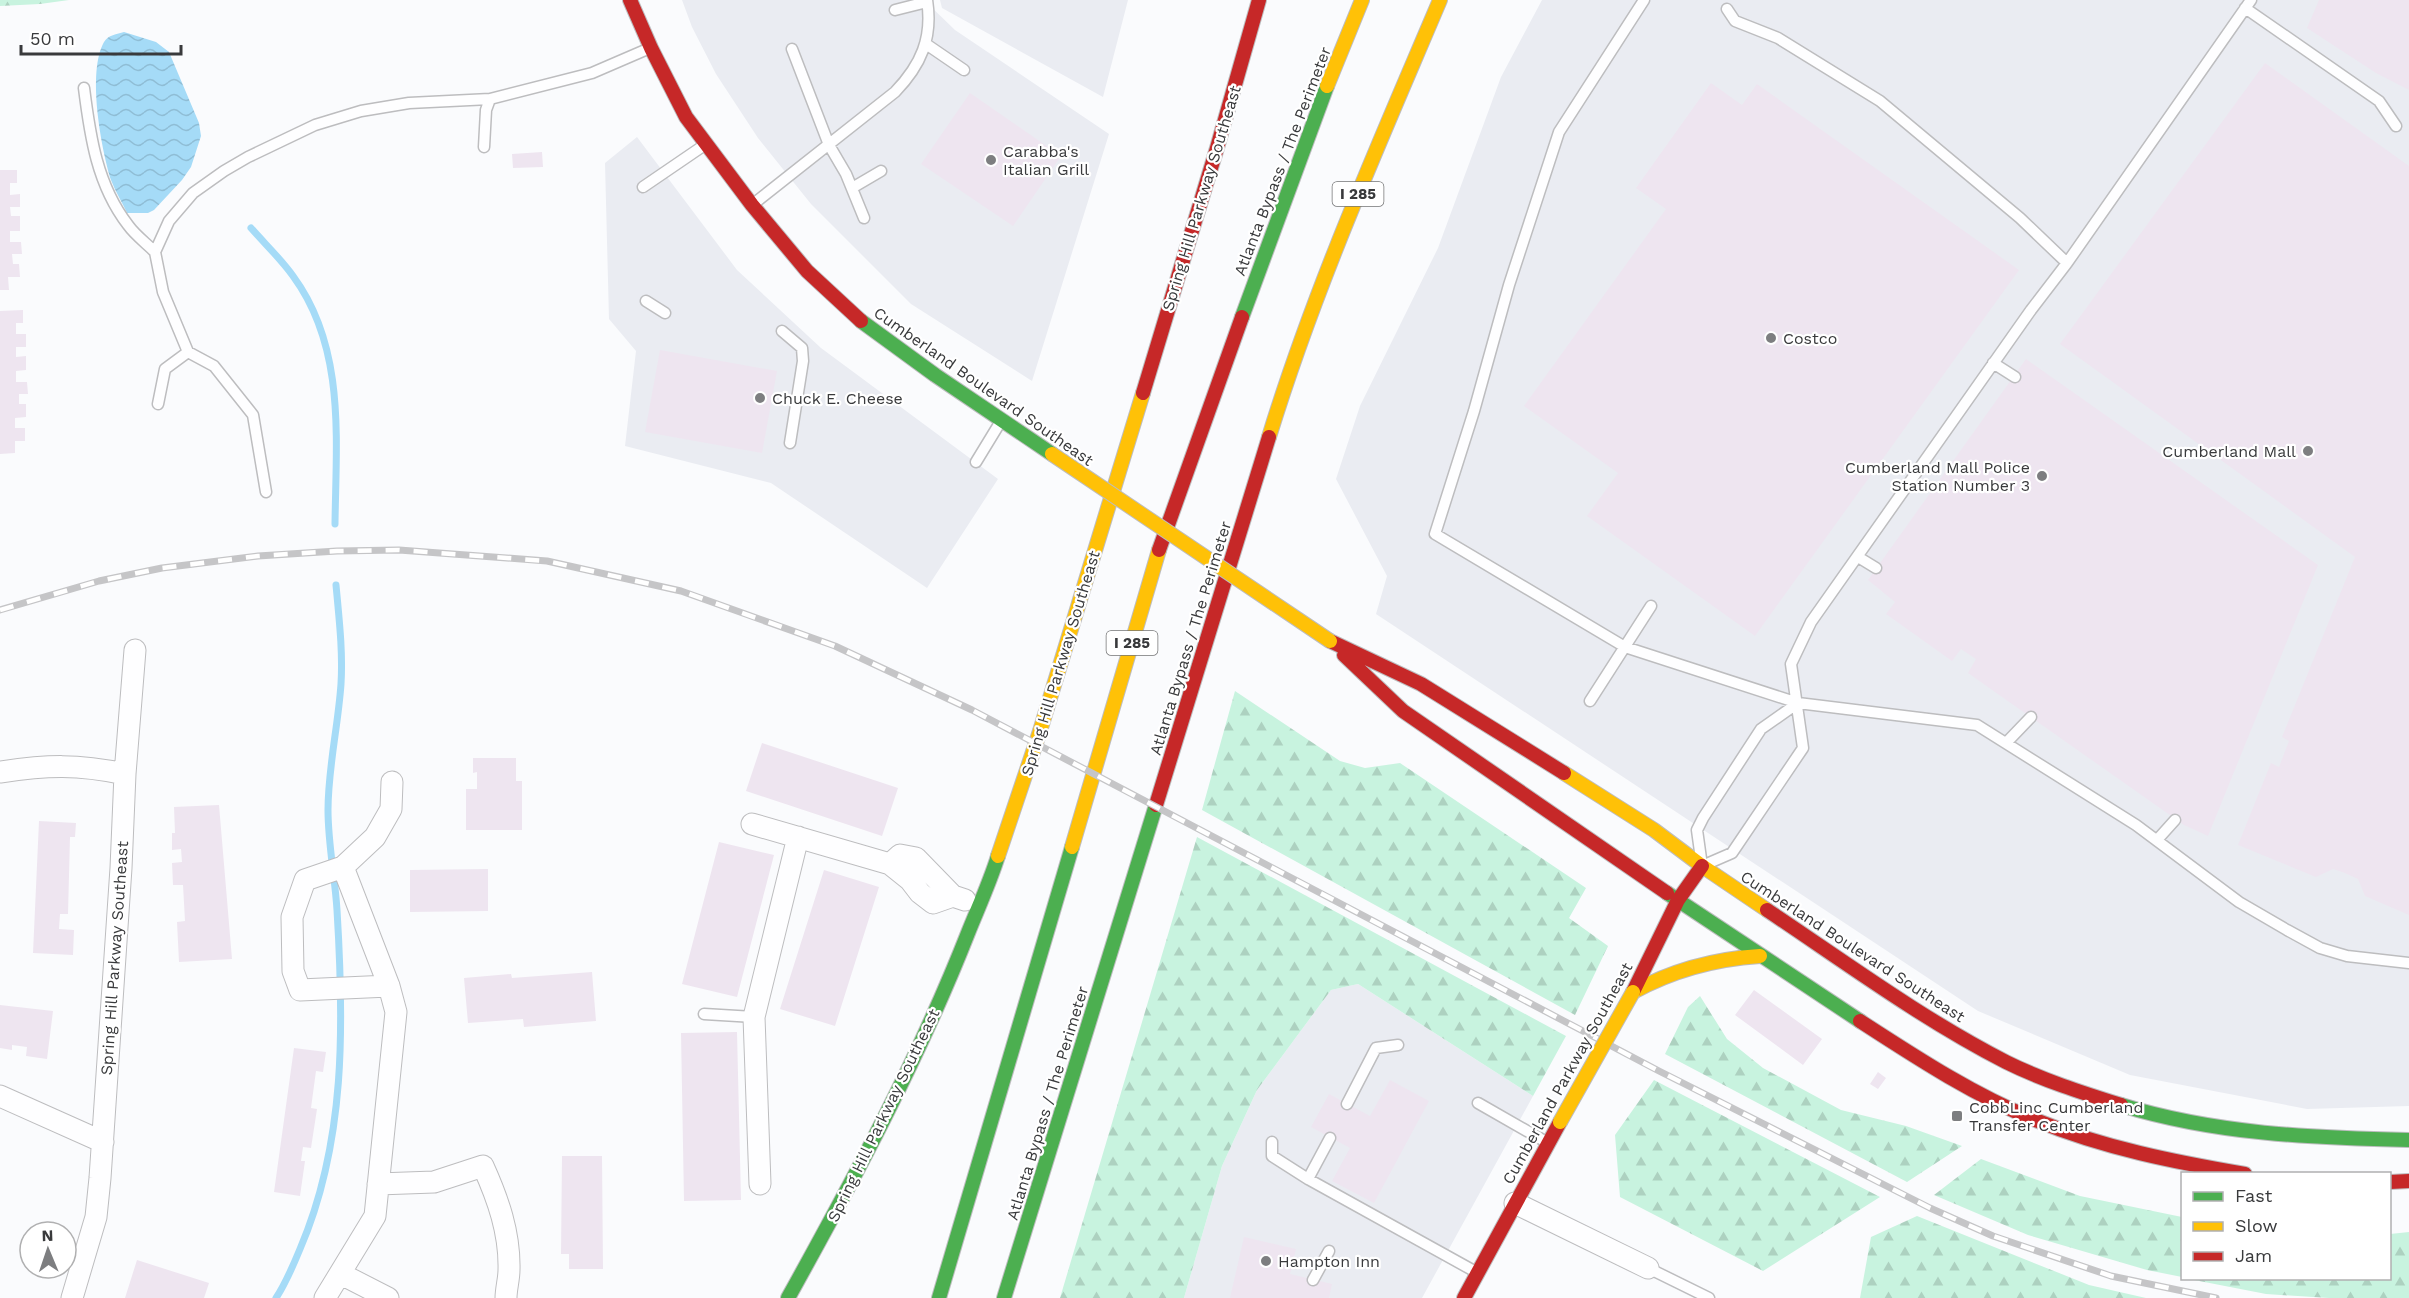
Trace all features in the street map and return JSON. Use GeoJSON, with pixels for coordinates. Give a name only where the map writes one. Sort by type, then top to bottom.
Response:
{"type":"FeatureCollection","features":[{"type":"Feature","properties":{"kind":"main road","name":"Cumberland Boulevard Southeast"},"geometry":{"type":"LineString","coordinates":[[630,0],[686,117],[752,205],[807,271],[862,322],[1001,421],[1330,641],[1421,684],[1654,830],[1702,866],[1910,1005],[1967,1041],[2009,1063],[2055,1083],[2137,1110],[2196,1123],[2260,1133],[2325,1138],[2409,1140]]}},
{"type":"Feature","properties":{"kind":"main road","name":"Spring Hill Parkway Southeast"},"geometry":{"type":"LineString","coordinates":[[788,1298],[862,1165],[911,1067],[952,974],[996,863],[1040,731],[1217,148],[1259,0]]}},
{"type":"Feature","properties":{"kind":"main road","name":"Atlanta Bypass / The Perimeter"},"geometry":{"type":"LineString","coordinates":[[939,1298],[1167,524],[1314,117],[1362,0]]}},
{"type":"Feature","properties":{"kind":"main road","name":"Atlanta Bypass / The Perimeter"},"geometry":{"type":"LineString","coordinates":[[1004,1298],[1283,391],[1335,252],[1440,0]]}},
{"type":"Feature","properties":{"kind":"main road","name":"Cumberland Boulevard Southeast"},"geometry":{"type":"LineString","coordinates":[[1330,641],[1372,685],[1403,711],[1760,956],[1936,1071],[2037,1121],[2130,1151],[2192,1165],[2238,1172]]}},
{"type":"Feature","properties":{"kind":"main road","name":"Cumberland Parkway Southeast"},"geometry":{"type":"LineString","coordinates":[[1464,1298],[1633,992],[1678,900],[1702,866]]}},
{"type":"Feature","properties":{"kind":"main road"},"geometry":{"type":"LineString","coordinates":[[1633,992],[1653,980],[1696,965],[1725,959],[1760,956]]}},
{"type":"Feature","properties":{"kind":"main road"},"geometry":{"type":"LineString","coordinates":[[2391,1182],[2409,1181]]}},
{"type":"Feature","properties":{"kind":"street","name":"Spring Hill Parkway Southeast"},"geometry":{"type":"LineString","coordinates":[[72,1298],[96,1217],[121,868],[124,774],[135,650]]}},
{"type":"Feature","properties":{"kind":"street"},"geometry":{"type":"LineString","coordinates":[[0,772],[42,765],[65,765],[89,766],[124,774]]}},
{"type":"Feature","properties":{"kind":"street"},"geometry":{"type":"LineString","coordinates":[[389,986],[300,990],[293,971],[292,917],[305,880],[343,867],[375,837],[391,809],[392,782]]}},
{"type":"Feature","properties":{"kind":"street"},"geometry":{"type":"LineString","coordinates":[[752,824],[890,864],[933,903],[953,896],[978,904]]}},
{"type":"Feature","properties":{"kind":"street"},"geometry":{"type":"LineString","coordinates":[[760,1184],[754,1017],[798,837]]}},
{"type":"Feature","properties":{"kind":"street"},"geometry":{"type":"LineString","coordinates":[[325,1298],[375,1216],[396,1012],[389,986],[343,867]]}},
{"type":"Feature","properties":{"kind":"street"},"geometry":{"type":"LineString","coordinates":[[0,1096],[102,1142]]}},
{"type":"Feature","properties":{"kind":"street"},"geometry":{"type":"LineString","coordinates":[[378,1184],[434,1182],[483,1166],[501,1209],[507,1240],[509,1273],[506,1298]]}},
{"type":"Feature","properties":{"kind":"street"},"geometry":{"type":"LineString","coordinates":[[1515,1203],[1648,1268]]}},
{"type":"Feature","properties":{"kind":"street"},"geometry":{"type":"LineString","coordinates":[[341,1274],[388,1298]]}},
{"type":"Feature","properties":{"kind":"lane"},"geometry":{"type":"LineString","coordinates":[[1644,0],[1559,132],[1509,285],[1474,411],[1435,534],[1625,647],[1798,704],[1977,725],[2157,840],[2239,902],[2320,948],[2347,956],[2409,963]]}},
{"type":"Feature","properties":{"kind":"lane"},"geometry":{"type":"LineString","coordinates":[[752,205],[895,92],[909,77],[920,61],[926,44],[929,28],[927,1],[895,10]]}},
{"type":"Feature","properties":{"kind":"lane"},"geometry":{"type":"LineString","coordinates":[[1798,704],[1761,729],[1703,818],[1696,830],[1702,866],[1732,853],[1803,748],[1798,704],[1791,664],[1811,621],[1993,363],[2067,263],[2248,4],[2379,101],[2396,126]]}},
{"type":"Feature","properties":{"kind":"lane"},"geometry":{"type":"LineString","coordinates":[[1727,9],[1735,21],[1778,38],[1880,101],[2020,218],[2067,263]]}},
{"type":"Feature","properties":{"kind":"lane"},"geometry":{"type":"LineString","coordinates":[[926,44],[964,70]]}},
{"type":"Feature","properties":{"kind":"lane"},"geometry":{"type":"LineString","coordinates":[[155,252],[169,221],[193,193],[248,157],[315,125],[361,111],[409,103],[490,99],[592,73],[651,48]]}},
{"type":"Feature","properties":{"kind":"lane"},"geometry":{"type":"LineString","coordinates":[[792,49],[829,145],[846,174],[864,218]]}},
{"type":"Feature","properties":{"kind":"lane"},"geometry":{"type":"LineString","coordinates":[[84,88],[100,173],[111,199],[129,226],[155,252],[163,292],[188,352],[214,366],[253,415],[266,492]]}},
{"type":"Feature","properties":{"kind":"lane"},"geometry":{"type":"LineString","coordinates":[[484,147],[486,110],[490,99]]}},
{"type":"Feature","properties":{"kind":"lane"},"geometry":{"type":"LineString","coordinates":[[643,187],[706,144]]}},
{"type":"Feature","properties":{"kind":"lane"},"geometry":{"type":"LineString","coordinates":[[852,188],[881,171]]}},
{"type":"Feature","properties":{"kind":"lane"},"geometry":{"type":"LineString","coordinates":[[646,301],[665,313]]}},
{"type":"Feature","properties":{"kind":"lane"},"geometry":{"type":"LineString","coordinates":[[782,330],[802,348],[803,361],[789,443]]}},
{"type":"Feature","properties":{"kind":"lane"},"geometry":{"type":"LineString","coordinates":[[158,404],[165,369],[188,352]]}},
{"type":"Feature","properties":{"kind":"lane"},"geometry":{"type":"LineString","coordinates":[[1993,363],[2015,377]]}},
{"type":"Feature","properties":{"kind":"lane"},"geometry":{"type":"LineString","coordinates":[[976,462],[1001,421]]}},
{"type":"Feature","properties":{"kind":"lane"},"geometry":{"type":"LineString","coordinates":[[1858,557],[1876,568]]}},
{"type":"Feature","properties":{"kind":"lane"},"geometry":{"type":"LineString","coordinates":[[1590,701],[1652,606]]}},
{"type":"Feature","properties":{"kind":"lane"},"geometry":{"type":"LineString","coordinates":[[2006,743],[2031,717]]}},
{"type":"Feature","properties":{"kind":"lane"},"geometry":{"type":"LineString","coordinates":[[2157,840],[2175,820]]}},
{"type":"Feature","properties":{"kind":"lane"},"geometry":{"type":"LineString","coordinates":[[704,1014],[754,1017]]}},
{"type":"Feature","properties":{"kind":"lane"},"geometry":{"type":"LineString","coordinates":[[1347,1104],[1376,1048],[1398,1045]]}},
{"type":"Feature","properties":{"kind":"lane"},"geometry":{"type":"LineString","coordinates":[[1478,1103],[1548,1143]]}},
{"type":"Feature","properties":{"kind":"lane"},"geometry":{"type":"LineString","coordinates":[[1308,1179],[1330,1137]]}},
{"type":"Feature","properties":{"kind":"lane"},"geometry":{"type":"LineString","coordinates":[[1272,1142],[1272,1156],[1308,1179],[1478,1273]]}},
{"type":"Feature","properties":{"kind":"lane"},"geometry":{"type":"LineString","coordinates":[[1313,1280],[1329,1251]]}},
{"type":"Feature","properties":{"kind":"lane"},"geometry":{"type":"LineString","coordinates":[[1648,1268],[1709,1298]]}},
{"type":"Feature","properties":{"kind":"shaded area"},"geometry":{"type":"Polygon","coordinates":[[[682,0],[924,0],[955,30],[1109,134],[1032,381],[911,304],[811,204],[758,138],[716,74],[692,27],[682,0]]]}},
{"type":"Feature","properties":{"kind":"shaded area"},"geometry":{"type":"Polygon","coordinates":[[[940,0],[1128,0],[1103,97],[942,8],[940,0]]]}},
{"type":"Feature","properties":{"kind":"shaded area"},"geometry":{"type":"Polygon","coordinates":[[[1542,0],[2409,0],[2409,1106],[2307,1109],[2130,1075],[1978,1011],[1376,614],[1387,576],[1336,479],[1360,406],[1438,248],[1501,77],[1542,0]]]}},
{"type":"Feature","properties":{"kind":"shaded area","name":"Chuck E. Cheese"},"geometry":{"type":"Polygon","coordinates":[[[637,137],[737,270],[821,348],[998,479],[927,588],[771,483],[625,446],[636,351],[609,319],[605,163],[637,137]]]}},
{"type":"Feature","properties":{"kind":"shaded area"},"geometry":{"type":"Polygon","coordinates":[[[1358,984],[1533,1096],[1422,1298],[1184,1298],[1222,1166],[1257,1090],[1331,990],[1358,984]]]}},
{"type":"Feature","properties":{"kind":"green space"},"geometry":{"type":"Polygon","coordinates":[[[0,0],[69,0],[0,6],[0,0]]]}},
{"type":"Feature","properties":{"kind":"green space"},"geometry":{"type":"Polygon","coordinates":[[[1235,691],[1340,761],[1365,768],[1400,763],[1586,888],[1569,918],[1608,946],[1575,1015],[1202,810],[1235,691]]]}},
{"type":"Feature","properties":{"kind":"green space"},"geometry":{"type":"Polygon","coordinates":[[[1197,837],[1566,1036],[1533,1096],[1358,984],[1331,990],[1257,1090],[1222,1166],[1184,1298],[1060,1298],[1197,837]]]}},
{"type":"Feature","properties":{"kind":"green space"},"geometry":{"type":"Polygon","coordinates":[[[1700,996],[1727,1039],[1763,1068],[1841,1110],[1906,1126],[1962,1146],[1907,1182],[1665,1054],[1688,1007],[1700,996]]]}},
{"type":"Feature","properties":{"kind":"green space"},"geometry":{"type":"Polygon","coordinates":[[[1654,1080],[1880,1197],[1763,1271],[1620,1197],[1615,1135],[1654,1080]]]}},
{"type":"Feature","properties":{"kind":"green space"},"geometry":{"type":"Polygon","coordinates":[[[1981,1159],[2080,1196],[2181,1217],[2181,1277],[2147,1270],[2028,1235],[1934,1195],[1981,1159]]]}},
{"type":"Feature","properties":{"kind":"green space"},"geometry":{"type":"Polygon","coordinates":[[[1917,1216],[2089,1285],[2146,1298],[1860,1298],[1871,1237],[1917,1216]]]}},
{"type":"Feature","properties":{"kind":"green space"},"geometry":{"type":"Polygon","coordinates":[[[2409,1232],[2409,1298],[2329,1298],[2266,1294],[2194,1280],[2391,1280],[2391,1234],[2409,1232]]]}},
{"type":"Feature","properties":{"kind":"water"},"geometry":{"type":"Polygon","coordinates":[[[124,32],[156,42],[169,52],[199,123],[201,136],[191,167],[154,210],[148,213],[127,213],[114,188],[103,149],[97,110],[99,55],[108,38],[124,32]]]}},
{"type":"Feature","properties":{"kind":"building"},"geometry":{"type":"Polygon","coordinates":[[[2319,0],[2409,0],[2409,90],[2376,73],[2307,28],[2319,0]]]}},
{"type":"Feature","properties":{"kind":"building","name":"Cumberland Mall"},"geometry":{"type":"Polygon","coordinates":[[[2265,63],[2409,166],[2409,915],[2365,896],[2358,879],[2345,873],[2333,869],[2316,877],[2238,845],[2271,763],[2279,767],[2289,741],[2282,737],[2355,557],[2060,344],[2265,63]]]}},
{"type":"Feature","properties":{"kind":"building","name":"Costco"},"geometry":{"type":"Polygon","coordinates":[[[1711,83],[1742,105],[1757,84],[2019,270],[1755,636],[1587,516],[1618,473],[1524,406],[1666,209],[1636,188],[1711,83]]]}},
{"type":"Feature","properties":{"kind":"building","name":"Carabba's Italian Grill"},"geometry":{"type":"Polygon","coordinates":[[[970,93],[1061,156],[1013,226],[921,164],[970,93]]]}},
{"type":"Feature","properties":{"kind":"building"},"geometry":{"type":"Polygon","coordinates":[[[542,152],[543,167],[513,168],[512,154],[542,152]]]}},
{"type":"Feature","properties":{"kind":"building"},"geometry":{"type":"Polygon","coordinates":[[[0,170],[17,170],[17,183],[10,183],[10,195],[20,194],[20,207],[10,207],[11,216],[20,216],[20,231],[10,231],[10,242],[21,242],[22,254],[12,254],[13,264],[19,264],[20,277],[8,277],[9,290],[0,290],[0,170]]]}},
{"type":"Feature","properties":{"kind":"building"},"geometry":{"type":"Polygon","coordinates":[[[23,310],[23,323],[16,323],[16,334],[26,334],[26,347],[16,347],[16,357],[26,356],[26,370],[16,371],[16,382],[27,382],[28,394],[19,394],[19,404],[26,404],[26,417],[15,418],[15,428],[25,428],[25,441],[15,441],[15,453],[0,454],[0,311],[23,310]]]}},
{"type":"Feature","properties":{"kind":"building"},"geometry":{"type":"Polygon","coordinates":[[[660,350],[777,371],[762,453],[645,432],[660,350]]]}},
{"type":"Feature","properties":{"kind":"building"},"geometry":{"type":"Polygon","coordinates":[[[2026,359],[2318,565],[2208,836],[2184,825],[1968,673],[1976,659],[1961,649],[1952,661],[1886,614],[1895,602],[1868,580],[2026,359]]]}},
{"type":"Feature","properties":{"kind":"building"},"geometry":{"type":"Polygon","coordinates":[[[762,743],[898,788],[882,836],[746,791],[762,743]]]}},
{"type":"Feature","properties":{"kind":"building"},"geometry":{"type":"Polygon","coordinates":[[[473,758],[516,758],[516,781],[522,781],[522,830],[466,830],[466,789],[477,789],[477,772],[473,773],[473,758]]]}},
{"type":"Feature","properties":{"kind":"building"},"geometry":{"type":"Polygon","coordinates":[[[219,805],[232,959],[179,962],[177,922],[185,921],[183,885],[173,885],[172,863],[182,862],[181,849],[172,850],[172,833],[175,833],[174,807],[219,805]]]}},
{"type":"Feature","properties":{"kind":"building"},"geometry":{"type":"Polygon","coordinates":[[[39,821],[76,823],[75,837],[70,837],[68,914],[60,914],[59,929],[74,930],[73,955],[33,953],[39,821]]]}},
{"type":"Feature","properties":{"kind":"building"},"geometry":{"type":"Polygon","coordinates":[[[719,842],[774,855],[737,997],[682,984],[719,842]]]}},
{"type":"Feature","properties":{"kind":"building"},"geometry":{"type":"Polygon","coordinates":[[[488,869],[488,911],[410,912],[410,870],[488,869]]]}},
{"type":"Feature","properties":{"kind":"building"},"geometry":{"type":"Polygon","coordinates":[[[824,870],[879,887],[835,1026],[780,1009],[824,870]]]}},
{"type":"Feature","properties":{"kind":"building"},"geometry":{"type":"Polygon","coordinates":[[[592,972],[596,1021],[524,1027],[523,1019],[468,1023],[464,978],[511,974],[512,978],[592,972]]]}},
{"type":"Feature","properties":{"kind":"building"},"geometry":{"type":"Polygon","coordinates":[[[1754,990],[1822,1039],[1803,1065],[1735,1015],[1754,990]]]}},
{"type":"Feature","properties":{"kind":"building"},"geometry":{"type":"Polygon","coordinates":[[[0,1005],[53,1011],[47,1059],[26,1056],[27,1047],[12,1045],[12,1050],[0,1048],[0,1005]]]}},
{"type":"Feature","properties":{"kind":"building"},"geometry":{"type":"Polygon","coordinates":[[[737,1032],[741,1200],[684,1201],[681,1033],[737,1032]]]}},
{"type":"Feature","properties":{"kind":"building"},"geometry":{"type":"Polygon","coordinates":[[[294,1048],[326,1052],[323,1072],[316,1071],[311,1108],[317,1109],[311,1148],[303,1147],[301,1161],[305,1161],[300,1196],[274,1192],[294,1048]]]}},
{"type":"Feature","properties":{"kind":"building"},"geometry":{"type":"Polygon","coordinates":[[[1878,1072],[1886,1078],[1878,1089],[1870,1084],[1878,1072]]]}},
{"type":"Feature","properties":{"kind":"building"},"geometry":{"type":"Polygon","coordinates":[[[1390,1080],[1429,1101],[1374,1203],[1332,1181],[1350,1148],[1311,1127],[1329,1094],[1370,1116],[1390,1080]]]}},
{"type":"Feature","properties":{"kind":"building"},"geometry":{"type":"Polygon","coordinates":[[[562,1156],[602,1156],[603,1269],[569,1269],[569,1254],[561,1254],[562,1156]]]}},
{"type":"Feature","properties":{"kind":"building","name":"Hampton Inn"},"geometry":{"type":"Polygon","coordinates":[[[1244,1237],[1296,1249],[1290,1274],[1332,1284],[1329,1298],[1230,1298],[1244,1237]]]}},
{"type":"Feature","properties":{"kind":"building"},"geometry":{"type":"Polygon","coordinates":[[[137,1260],[209,1283],[204,1298],[125,1298],[137,1260]]]}},
{"type":"Feature","properties":{"kind":"waterway"},"geometry":{"type":"LineString","coordinates":[[251,228],[293,276],[310,304],[322,333],[330,364],[334,396],[335,524]]}},
{"type":"Feature","properties":{"kind":"waterway"},"geometry":{"type":"LineString","coordinates":[[276,1298],[292,1268],[315,1208],[334,1125],[338,1082],[341,996],[336,898],[328,810],[341,672],[336,585]]}},
{"type":"Feature","properties":{"kind":"railway"},"geometry":{"type":"LineString","coordinates":[[0,610],[99,581],[162,568],[258,556],[337,551],[399,550],[547,561],[681,591],[835,646],[972,710],[1659,1071],[1930,1208],[1993,1236],[2111,1276],[2216,1298]]}},
{"type":"Feature","properties":{"kind":"traffic: fast"},"geometry":{"type":"LineString","coordinates":[[1242,317],[1327,86]]}},
{"type":"Feature","properties":{"kind":"traffic: fast"},"geometry":{"type":"LineString","coordinates":[[861,321],[935,375],[1052,454]]}},
{"type":"Feature","properties":{"kind":"traffic: fast"},"geometry":{"type":"LineString","coordinates":[[1004,1298],[1156,805]]}},
{"type":"Feature","properties":{"kind":"traffic: fast"},"geometry":{"type":"LineString","coordinates":[[939,1298],[1072,847]]}},
{"type":"Feature","properties":{"kind":"traffic: fast"},"geometry":{"type":"LineString","coordinates":[[788,1298],[861,1164],[928,1027],[998,856]]}},
{"type":"Feature","properties":{"kind":"traffic: fast"},"geometry":{"type":"LineString","coordinates":[[1667,893],[1860,1021]]}},
{"type":"Feature","properties":{"kind":"traffic: fast"},"geometry":{"type":"LineString","coordinates":[[2121,1105],[2156,1115],[2264,1133],[2409,1140]]}},
{"type":"Feature","properties":{"kind":"traffic: slow"},"geometry":{"type":"LineString","coordinates":[[1327,86],[1362,0]]}},
{"type":"Feature","properties":{"kind":"traffic: slow"},"geometry":{"type":"LineString","coordinates":[[1269,437],[1327,271],[1440,0]]}},
{"type":"Feature","properties":{"kind":"traffic: slow"},"geometry":{"type":"LineString","coordinates":[[998,856],[1040,731],[1143,393]]}},
{"type":"Feature","properties":{"kind":"traffic: slow"},"geometry":{"type":"LineString","coordinates":[[1052,454],[1330,641]]}},
{"type":"Feature","properties":{"kind":"traffic: slow"},"geometry":{"type":"LineString","coordinates":[[1072,847],[1159,550]]}},
{"type":"Feature","properties":{"kind":"traffic: slow"},"geometry":{"type":"LineString","coordinates":[[1564,773],[1654,830],[1767,910]]}},
{"type":"Feature","properties":{"kind":"traffic: slow"},"geometry":{"type":"LineString","coordinates":[[1633,992],[1694,967],[1760,956]]}},
{"type":"Feature","properties":{"kind":"traffic: slow"},"geometry":{"type":"LineString","coordinates":[[1560,1122],[1633,992]]}},
{"type":"Feature","properties":{"kind":"traffic: jam"},"geometry":{"type":"LineString","coordinates":[[630,0],[686,117],[752,205],[807,271],[861,321]]}},
{"type":"Feature","properties":{"kind":"traffic: jam"},"geometry":{"type":"LineString","coordinates":[[1143,393],[1259,0]]}},
{"type":"Feature","properties":{"kind":"traffic: jam"},"geometry":{"type":"LineString","coordinates":[[1159,550],[1242,317]]}},
{"type":"Feature","properties":{"kind":"traffic: jam"},"geometry":{"type":"LineString","coordinates":[[1156,805],[1269,437]]}},
{"type":"Feature","properties":{"kind":"traffic: jam"},"geometry":{"type":"LineString","coordinates":[[1330,641],[1421,684],[1564,773]]}},
{"type":"Feature","properties":{"kind":"traffic: jam"},"geometry":{"type":"LineString","coordinates":[[1344,655],[1403,711],[1667,893]]}},
{"type":"Feature","properties":{"kind":"traffic: jam"},"geometry":{"type":"LineString","coordinates":[[1633,992],[1678,900],[1702,866]]}},
{"type":"Feature","properties":{"kind":"traffic: jam"},"geometry":{"type":"LineString","coordinates":[[1767,910],[1884,989],[1975,1045],[2034,1075],[2121,1105]]}},
{"type":"Feature","properties":{"kind":"traffic: jam"},"geometry":{"type":"LineString","coordinates":[[1860,1021],[1969,1088],[2038,1121],[2088,1139],[2140,1153],[2234,1172]]}},
{"type":"Feature","properties":{"kind":"traffic: jam"},"geometry":{"type":"LineString","coordinates":[[1464,1298],[1560,1122]]}},
{"type":"Feature","properties":{"kind":"traffic: jam"},"geometry":{"type":"LineString","coordinates":[[2391,1182],[2409,1181]]}},
{"type":"Feature","properties":{"kind":"place","name":"Carabba's Italian Grill"},"geometry":{"type":"Point","coordinates":[991,160]}},
{"type":"Feature","properties":{"kind":"place","name":"Costco"},"geometry":{"type":"Point","coordinates":[1771,338]}},
{"type":"Feature","properties":{"kind":"place","name":"Chuck E. Cheese"},"geometry":{"type":"Point","coordinates":[760,398]}},
{"type":"Feature","properties":{"kind":"place","name":"Cumberland Mall"},"geometry":{"type":"Point","coordinates":[2308,451]}},
{"type":"Feature","properties":{"kind":"place","name":"Cumberland Mall Police Station Number 3"},"geometry":{"type":"Point","coordinates":[2042,476]}},
{"type":"Feature","properties":{"kind":"place","name":"CobbLinc Cumberland Transfer Center"},"geometry":{"type":"Point","coordinates":[1957,1116]}},
{"type":"Feature","properties":{"kind":"place","name":"Hampton Inn"},"geometry":{"type":"Point","coordinates":[1266,1261]}}]}
